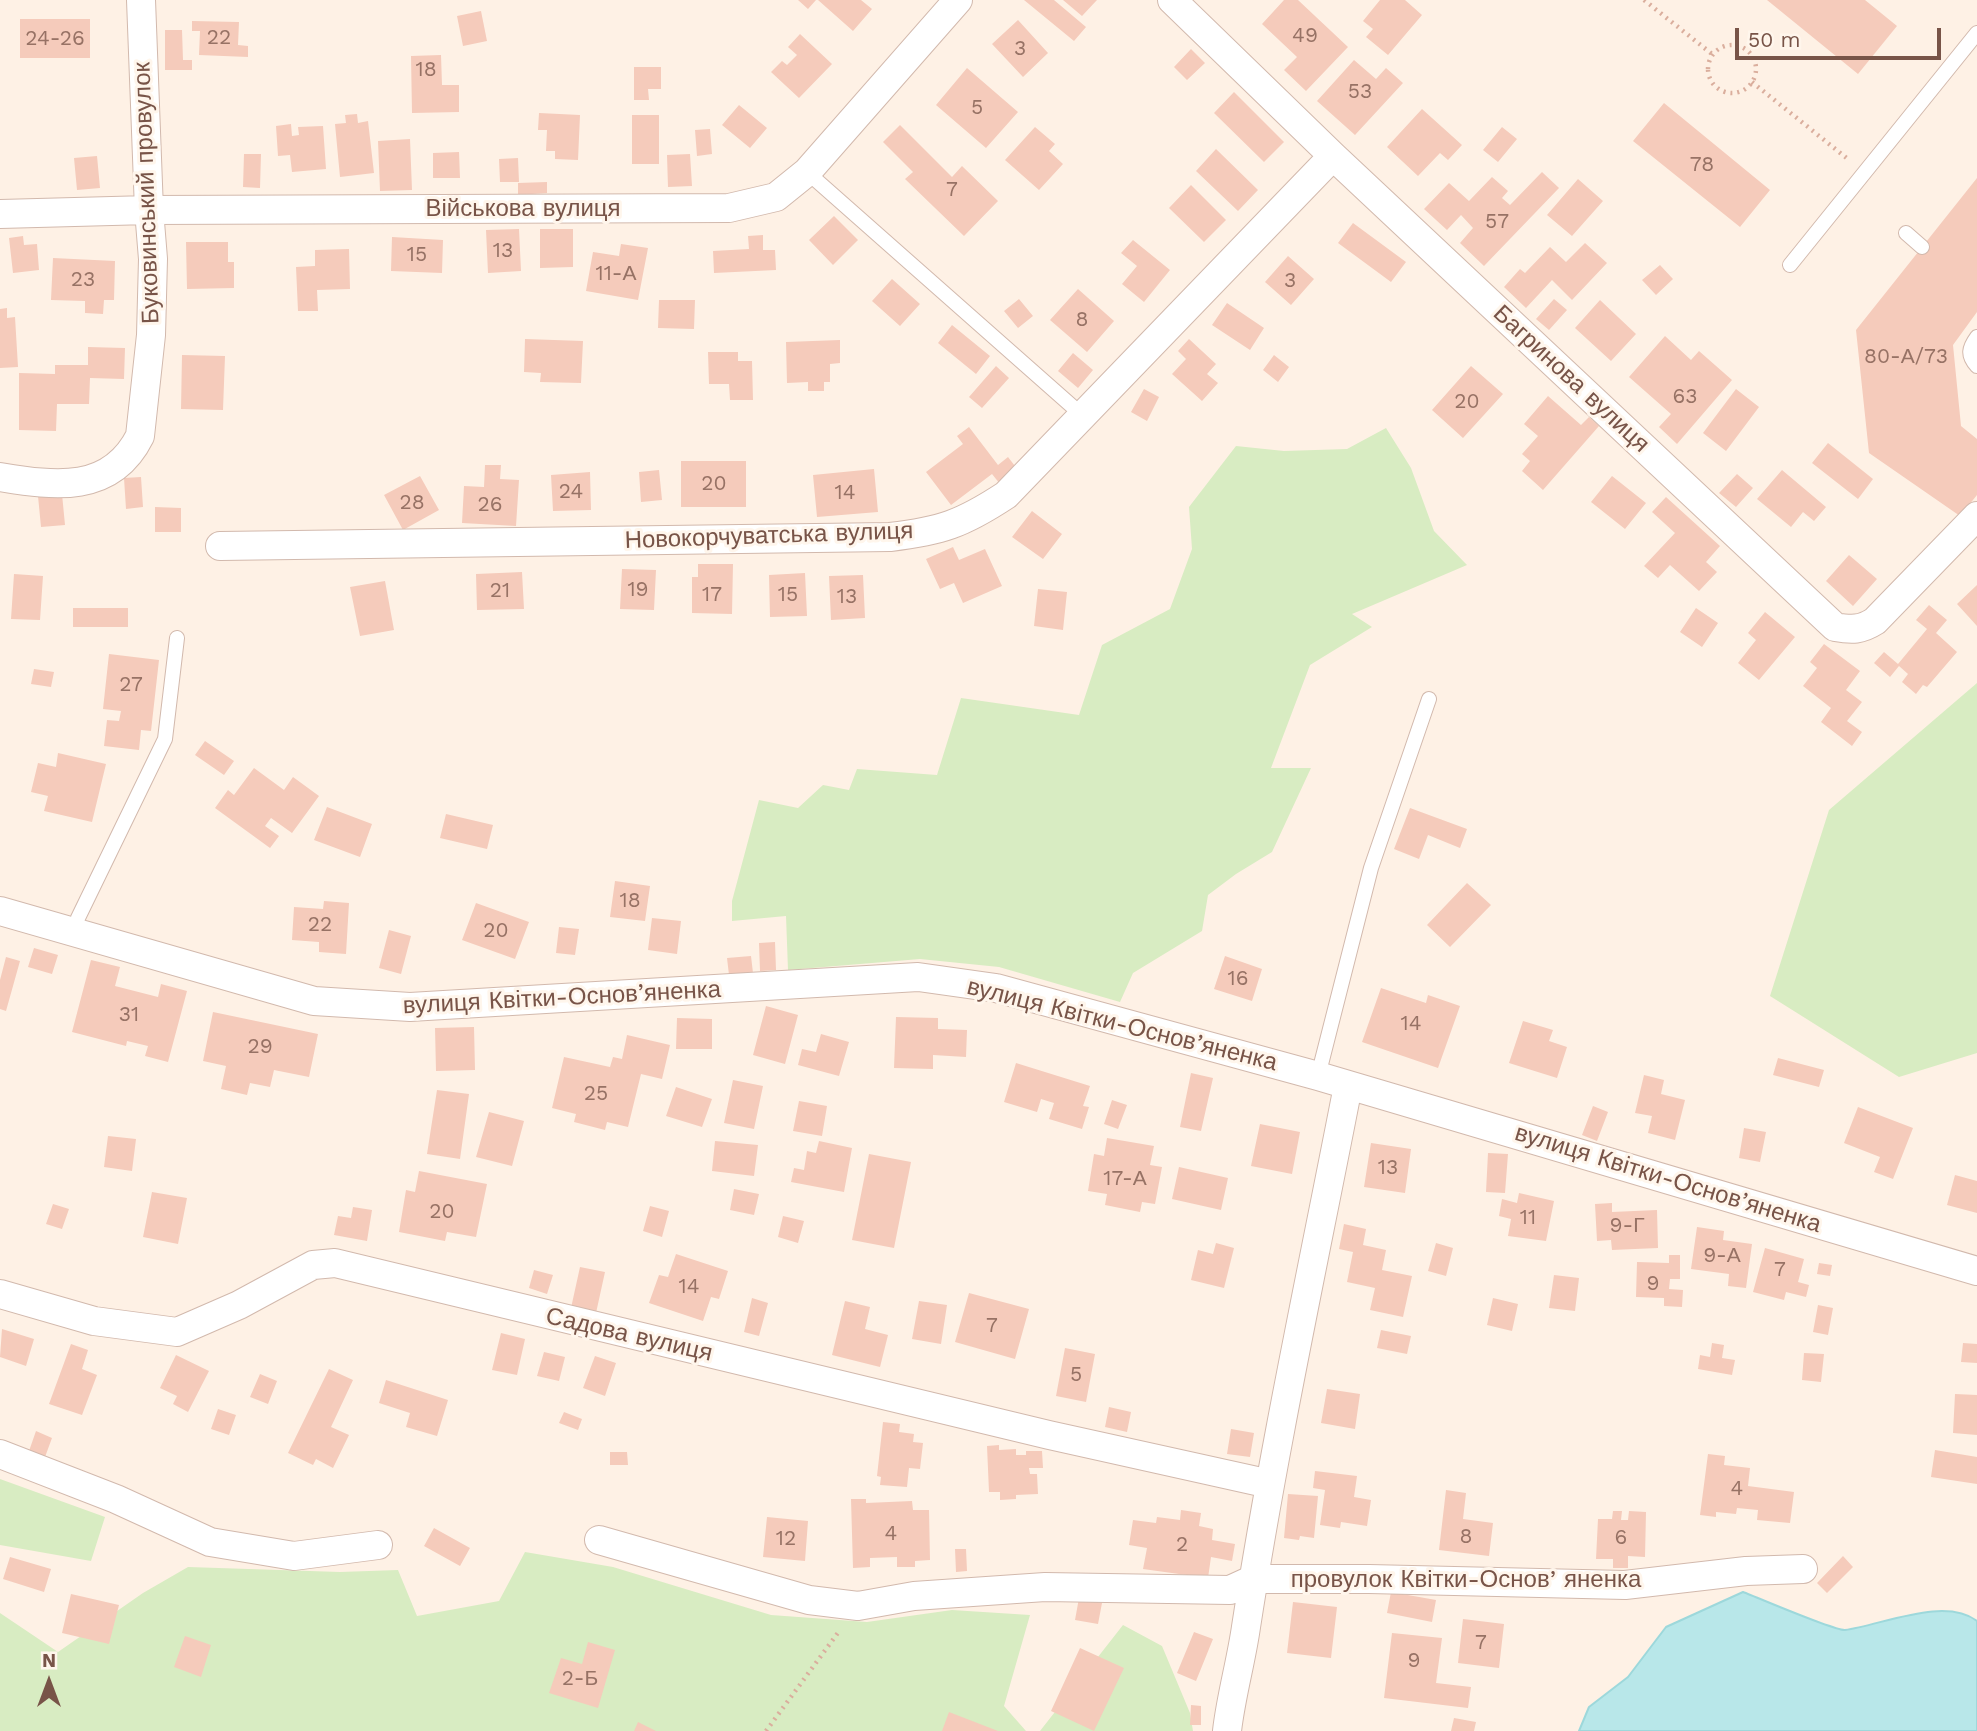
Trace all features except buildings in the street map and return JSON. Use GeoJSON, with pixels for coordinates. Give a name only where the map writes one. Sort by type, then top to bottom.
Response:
{"type":"FeatureCollection","features":[{"type":"Feature","properties":{"kind":"street","name":"Буковинський провулок"},"geometry":{"type":"LineString","coordinates":[[0,477],[72,484],[96,479],[132,451],[140,436],[151,335],[153,259],[141,0]]}},
{"type":"Feature","properties":{"kind":"street","name":"Військова вулиця"},"geometry":{"type":"LineString","coordinates":[[0,214],[149,210],[729,208],[776,197],[807,172],[958,0]]}},
{"type":"Feature","properties":{"kind":"street","name":"Багринова вулиця"},"geometry":{"type":"LineString","coordinates":[[1172,0],[1333,156],[1835,627],[1852,630],[1875,621],[1977,516]]}},
{"type":"Feature","properties":{"kind":"street","name":"Новокорчуватська вулиця"},"geometry":{"type":"LineString","coordinates":[[220,546],[890,537],[953,526],[1006,495],[1333,156]]}},
{"type":"Feature","properties":{"kind":"street","name":"вулиця Квітки-Основ’яненка"},"geometry":{"type":"LineString","coordinates":[[0,911],[314,1001],[410,1007],[918,977],[996,988],[1318,1076],[1977,1271]]}},
{"type":"Feature","properties":{"kind":"street","name":"провулок Квітки-Основʼяненка"},"geometry":{"type":"LineString","coordinates":[[1227,1731],[1270,1484],[1348,1086]]}},
{"type":"Feature","properties":{"kind":"street","name":"Садова вулиця"},"geometry":{"type":"LineString","coordinates":[[0,1294],[94,1321],[177,1332],[239,1305],[313,1265],[335,1263],[1049,1436],[1270,1484]]}},
{"type":"Feature","properties":{"kind":"street"},"geometry":{"type":"LineString","coordinates":[[0,1454],[116,1499],[210,1542],[294,1556],[378,1545]]}},
{"type":"Feature","properties":{"kind":"street","name":"провулок Квітки-Основʼяненка"},"geometry":{"type":"LineString","coordinates":[[599,1541],[809,1601],[858,1606],[914,1596],[1045,1587],[1230,1590],[1254,1579],[1625,1585],[1746,1571],[1803,1569]]}},
{"type":"Feature","properties":{"kind":"lane"},"geometry":{"type":"LineString","coordinates":[[1790,265],[1977,33]]}},
{"type":"Feature","properties":{"kind":"lane"},"geometry":{"type":"LineString","coordinates":[[807,172],[1082,415]]}},
{"type":"Feature","properties":{"kind":"lane"},"geometry":{"type":"LineString","coordinates":[[1906,233],[1922,247]]}},
{"type":"Feature","properties":{"kind":"lane"},"geometry":{"type":"LineString","coordinates":[[1977,337],[1969,352],[1977,366]]}},
{"type":"Feature","properties":{"kind":"lane"},"geometry":{"type":"LineString","coordinates":[[75,932],[78,918],[164,739],[177,638]]}},
{"type":"Feature","properties":{"kind":"lane"},"geometry":{"type":"LineString","coordinates":[[1318,1076],[1371,868],[1429,699]]}},
{"type":"Feature","properties":{"kind":"path"},"geometry":{"type":"LineString","coordinates":[[1644,0],[1712,54]]}},
{"type":"Feature","properties":{"kind":"path"},"geometry":{"type":"LineString","coordinates":[[1726,45],[1742,47],[1749,52],[1756,66],[1752,82],[1740,92],[1732,93],[1717,88],[1708,76],[1712,54],[1726,45]]}},
{"type":"Feature","properties":{"kind":"path"},"geometry":{"type":"LineString","coordinates":[[1752,82],[1865,172]]}},
{"type":"Feature","properties":{"kind":"path"},"geometry":{"type":"LineString","coordinates":[[766,1731],[858,1606]]}},
{"type":"Feature","properties":{"kind":"green space"},"geometry":{"type":"Polygon","coordinates":[[[1386,428],[1411,468],[1434,531],[1467,565],[1352,614],[1372,627],[1310,665],[1271,768],[1311,768],[1272,852],[1208,895],[1202,931],[1133,973],[1120,1002],[999,967],[920,959],[788,970],[786,916],[732,921],[732,901],[759,800],[798,808],[823,785],[849,790],[857,769],[937,775],[961,698],[1079,715],[1102,645],[1170,609],[1192,549],[1189,507],[1236,446],[1284,451],[1347,449],[1386,428]]]}},
{"type":"Feature","properties":{"kind":"green space"},"geometry":{"type":"Polygon","coordinates":[[[1977,683],[1977,1053],[1899,1077],[1770,996],[1829,810],[1977,683]]]}},
{"type":"Feature","properties":{"kind":"green space"},"geometry":{"type":"Polygon","coordinates":[[[0,1479],[105,1517],[91,1561],[0,1545],[0,1479]]]}},
{"type":"Feature","properties":{"kind":"green space"},"geometry":{"type":"Polygon","coordinates":[[[525,1552],[613,1567],[771,1615],[867,1622],[952,1610],[1030,1615],[1004,1706],[1026,1731],[0,1731],[0,1613],[58,1652],[143,1593],[188,1567],[340,1572],[398,1570],[417,1616],[499,1601],[525,1552]]]}},
{"type":"Feature","properties":{"kind":"green space"},"geometry":{"type":"Polygon","coordinates":[[[1123,1625],[1162,1646],[1190,1713],[1193,1731],[1040,1731],[1123,1625]]]}},
{"type":"Feature","properties":{"kind":"water"},"geometry":{"type":"Polygon","coordinates":[[[1743,1592],[1845,1630],[1931,1612],[1964,1614],[1977,1621],[1977,1731],[1579,1731],[1589,1707],[1628,1677],[1666,1627],[1743,1592]]]}}]}
